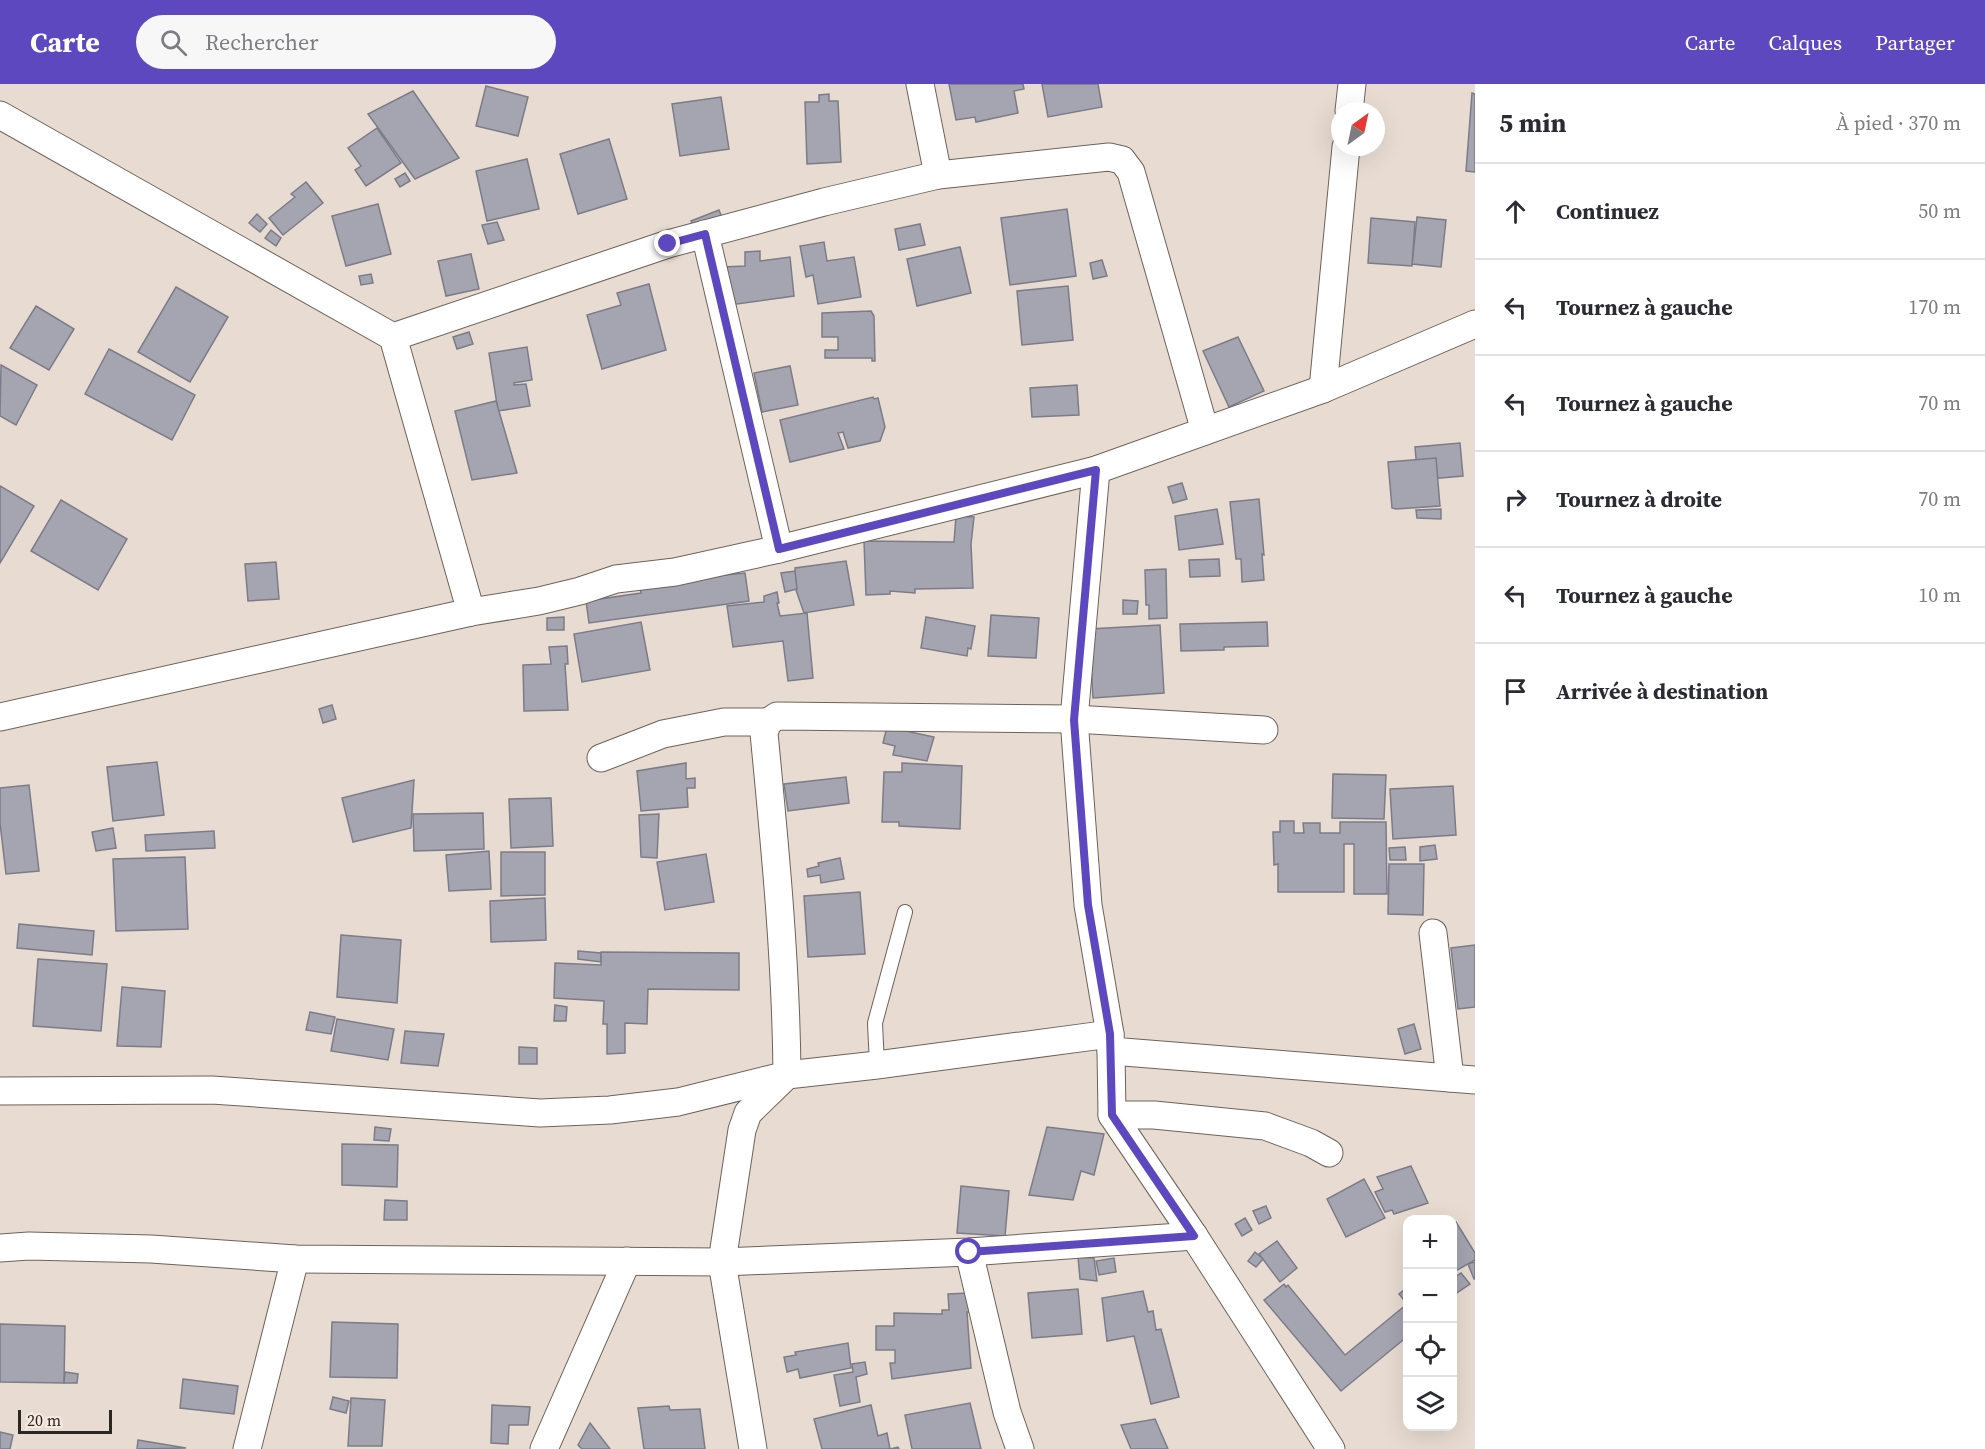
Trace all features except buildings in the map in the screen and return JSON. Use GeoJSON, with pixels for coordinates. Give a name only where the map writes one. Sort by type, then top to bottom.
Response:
{"type":"FeatureCollection","features":[{"type":"Feature","properties":{"kind":"street"},"geometry":{"type":"LineString","coordinates":[[920,84],[938,175]]}},
{"type":"Feature","properties":{"kind":"street"},"geometry":{"type":"LineString","coordinates":[[1350,102],[1352,84]]}},
{"type":"Feature","properties":{"kind":"street"},"geometry":{"type":"LineString","coordinates":[[0,115],[393,337],[471,612]]}},
{"type":"Feature","properties":{"kind":"street"},"geometry":{"type":"LineString","coordinates":[[1323,389],[1345,156]]}},
{"type":"Feature","properties":{"kind":"street"},"geometry":{"type":"LineString","coordinates":[[393,337],[668,244],[938,175],[1109,157],[1122,160],[1131,172],[1206,431]]}},
{"type":"Feature","properties":{"kind":"street"},"geometry":{"type":"LineString","coordinates":[[705,234],[779,549]]}},
{"type":"Feature","properties":{"kind":"street"},"geometry":{"type":"LineString","coordinates":[[0,717],[471,612],[539,601],[616,579],[675,572],[779,549],[1096,470],[1323,389],[1475,324]]}},
{"type":"Feature","properties":{"kind":"street"},"geometry":{"type":"LineString","coordinates":[[1096,470],[1074,720],[1088,905],[1111,1042],[1112,1115],[1194,1236],[1331,1449]]}},
{"type":"Feature","properties":{"kind":"street"},"geometry":{"type":"LineString","coordinates":[[601,758],[663,734],[724,722],[768,722],[777,716],[1074,720],[1264,730]]}},
{"type":"Feature","properties":{"kind":"street"},"geometry":{"type":"LineString","coordinates":[[753,1449],[722,1262],[742,1130],[748,1113],[787,1075],[779,881],[764,733],[768,722]]}},
{"type":"Feature","properties":{"kind":"street"},"geometry":{"type":"LineString","coordinates":[[0,1090],[212,1090],[540,1113],[610,1110],[678,1102],[787,1075],[1111,1042],[1462,1079],[1433,933]]}},
{"type":"Feature","properties":{"kind":"street"},"geometry":{"type":"LineString","coordinates":[[1112,1115],[1154,1115],[1265,1126],[1311,1143],[1329,1153]]}},
{"type":"Feature","properties":{"kind":"street"},"geometry":{"type":"LineString","coordinates":[[0,1248],[29,1246],[151,1250],[295,1259],[722,1262],[969,1252],[1194,1236]]}},
{"type":"Feature","properties":{"kind":"street"},"geometry":{"type":"LineString","coordinates":[[969,1252],[1008,1412],[1020,1449]]}},
{"type":"Feature","properties":{"kind":"street"},"geometry":{"type":"LineString","coordinates":[[248,1449],[295,1259]]}},
{"type":"Feature","properties":{"kind":"street"},"geometry":{"type":"LineString","coordinates":[[544,1449],[627,1261]]}},
{"type":"Feature","properties":{"kind":"lane"},"geometry":{"type":"LineString","coordinates":[[878,1065],[875,1023],[905,912]]}},
{"type":"Feature","properties":{"kind":"route"},"geometry":{"type":"LineString","coordinates":[[668,244],[705,234],[779,549],[1096,470],[1074,720],[1088,905],[1110,1034],[1112,1115],[1194,1236],[969,1252]]}}]}
